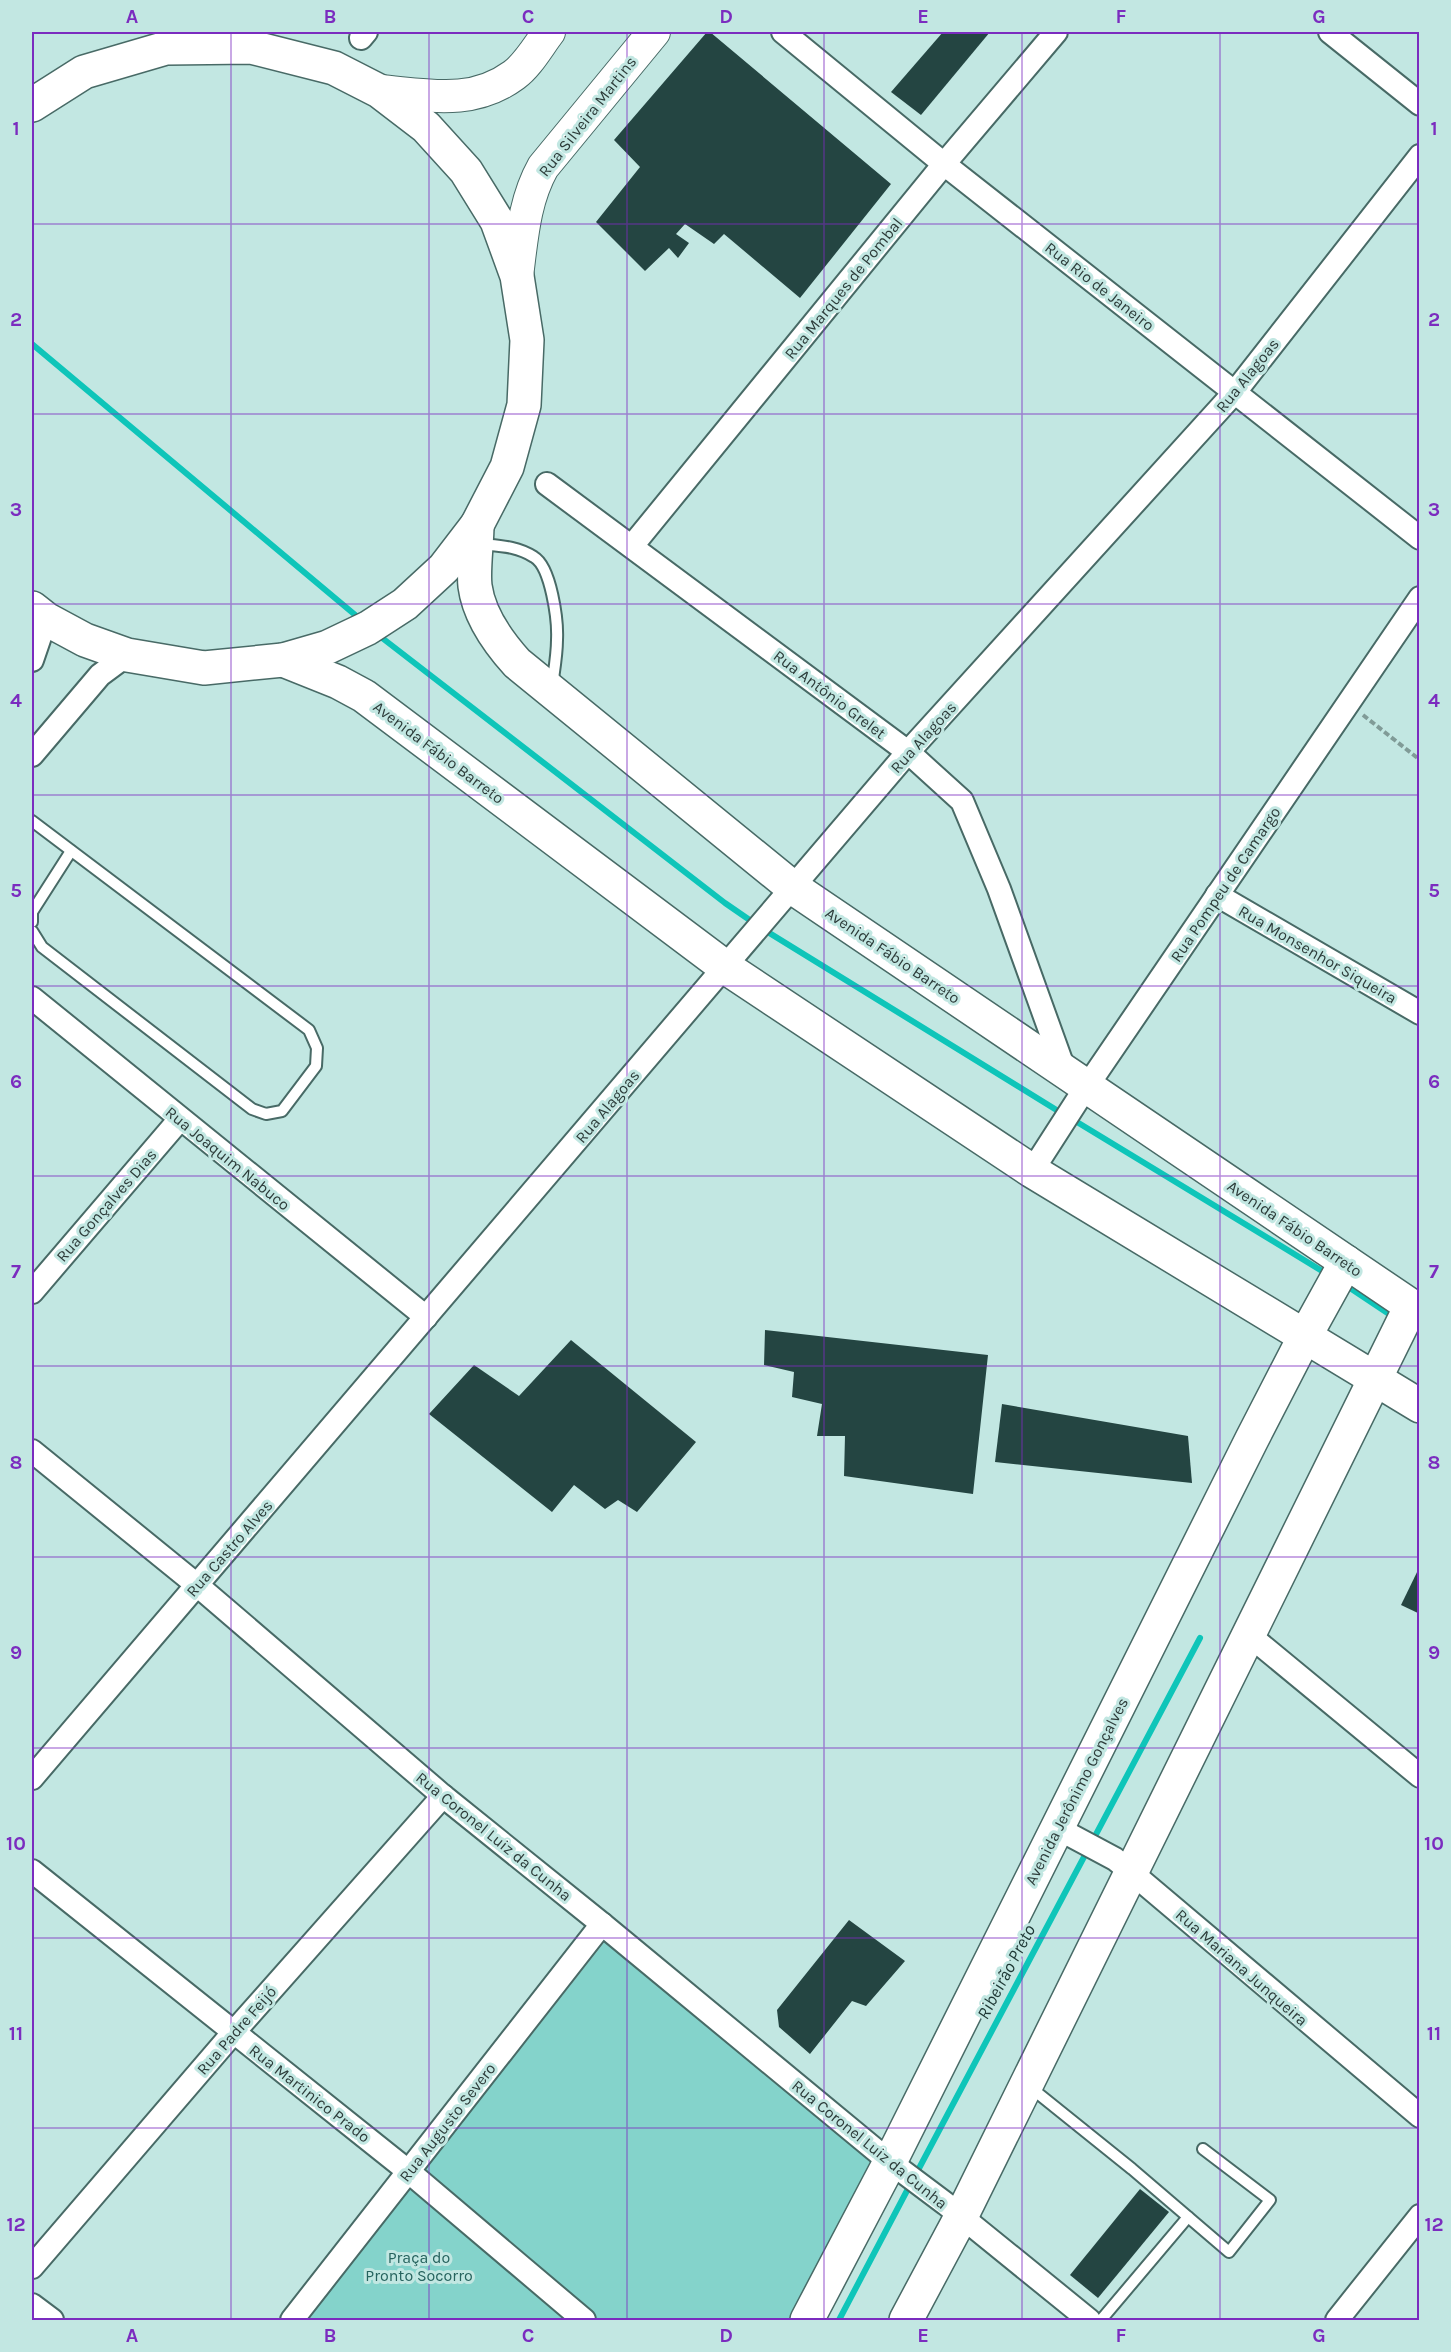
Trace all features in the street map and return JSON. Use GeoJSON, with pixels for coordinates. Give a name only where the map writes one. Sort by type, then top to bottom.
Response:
{"type":"FeatureCollection","features":[{"type":"Feature","properties":{"kind":"main road"},"geometry":{"type":"LineString","coordinates":[[379,91],[462,97],[487,90],[516,74],[549,32]]}},
{"type":"Feature","properties":{"kind":"main road","name":"Rua Silveira Martins"},"geometry":{"type":"LineString","coordinates":[[517,276],[526,209],[534,184],[543,167],[654,32]]}},
{"type":"Feature","properties":{"kind":"main road"},"geometry":{"type":"LineString","coordinates":[[32,105],[84,72],[166,48],[251,47],[334,68],[379,91],[426,127],[466,171],[496,221],[517,276],[527,340],[524,405],[507,467],[477,534],[405,604],[368,628],[328,647],[283,660],[204,668],[127,656],[85,640],[39,614]]}},
{"type":"Feature","properties":{"kind":"main road","name":"Avenida Fábio Barreto"},"geometry":{"type":"LineString","coordinates":[[477,534],[475,586],[487,622],[499,643],[517,663],[789,891],[1342,1270],[1414,1307]]}},
{"type":"Feature","properties":{"kind":"main road","name":"Avenida Fábio Barreto"},"geometry":{"type":"LineString","coordinates":[[283,660],[338,682],[364,696],[733,958],[1035,1167],[1309,1329],[1378,1372],[1419,1406]]}},
{"type":"Feature","properties":{"kind":"main road","name":"Avenida Jerônimo Gonçalves"},"geometry":{"type":"LineString","coordinates":[[807,2320],[898,2168],[1309,1329],[1342,1270]]}},
{"type":"Feature","properties":{"kind":"main road"},"geometry":{"type":"LineString","coordinates":[[906,2320],[953,2210],[1025,2084],[1123,1865],[1249,1635],[1378,1372],[1414,1307]]}},
{"type":"Feature","properties":{"kind":"street","name":"Rua Rio de Janeiro"},"geometry":{"type":"LineString","coordinates":[[783,32],[944,164],[1419,538]]}},
{"type":"Feature","properties":{"kind":"street","name":"Rua Marques de Pombal"},"geometry":{"type":"LineString","coordinates":[[632,546],[944,164],[1056,32]]}},
{"type":"Feature","properties":{"kind":"street"},"geometry":{"type":"LineString","coordinates":[[1330,32],[1419,104]]}},
{"type":"Feature","properties":{"kind":"street","name":"Rua Alagoas"},"geometry":{"type":"LineString","coordinates":[[426,1317],[908,752],[1235,392],[1419,156]]}},
{"type":"Feature","properties":{"kind":"street","name":"Rua Antônio Grelet"},"geometry":{"type":"LineString","coordinates":[[547,484],[908,752],[962,801],[1077,1087]]}},
{"type":"Feature","properties":{"kind":"street","name":"Rua Pompeu de Camargo"},"geometry":{"type":"LineString","coordinates":[[1035,1167],[1077,1087],[1217,895],[1419,598]]}},
{"type":"Feature","properties":{"kind":"street"},"geometry":{"type":"LineString","coordinates":[[32,660],[39,614]]}},
{"type":"Feature","properties":{"kind":"street"},"geometry":{"type":"LineString","coordinates":[[32,755],[100,675],[127,656]]}},
{"type":"Feature","properties":{"kind":"street","name":"Rua Monsenhor Siqueira"},"geometry":{"type":"LineString","coordinates":[[1217,895],[1419,1013]]}},
{"type":"Feature","properties":{"kind":"street","name":"Rua Joaquim Nabuco"},"geometry":{"type":"LineString","coordinates":[[32,998],[426,1317]]}},
{"type":"Feature","properties":{"kind":"street","name":"Rua Gonçalves Dias"},"geometry":{"type":"LineString","coordinates":[[32,1292],[180,1119]]}},
{"type":"Feature","properties":{"kind":"street","name":"Rua Castro Alves"},"geometry":{"type":"LineString","coordinates":[[32,1778],[426,1317]]}},
{"type":"Feature","properties":{"kind":"street","name":"Rua Coronel Luiz da Cunha"},"geometry":{"type":"LineString","coordinates":[[32,1451],[197,1585],[443,1796],[898,2168],[1089,2320]]}},
{"type":"Feature","properties":{"kind":"street"},"geometry":{"type":"LineString","coordinates":[[1249,1635],[1419,1776]]}},
{"type":"Feature","properties":{"kind":"street","name":"Rua Padre Feijó"},"geometry":{"type":"LineString","coordinates":[[32,2266],[233,2033],[443,1796]]}},
{"type":"Feature","properties":{"kind":"street","name":"Rua Mariana Junqueira"},"geometry":{"type":"LineString","coordinates":[[1064,1832],[1123,1865],[1419,2116]]}},
{"type":"Feature","properties":{"kind":"street","name":"Rua Martinico Prado"},"geometry":{"type":"LineString","coordinates":[[32,1871],[408,2171],[584,2320]]}},
{"type":"Feature","properties":{"kind":"street","name":"Rua Augusto Severo"},"geometry":{"type":"LineString","coordinates":[[292,2320],[602,1924]]}},
{"type":"Feature","properties":{"kind":"street"},"geometry":{"type":"LineString","coordinates":[[1337,2320],[1419,2216]]}},
{"type":"Feature","properties":{"kind":"street"},"geometry":{"type":"LineString","coordinates":[[32,2305],[52,2320]]}},
{"type":"Feature","properties":{"kind":"lane"},"geometry":{"type":"LineString","coordinates":[[477,534],[515,547],[537,558],[548,577],[557,639],[552,692]]}},
{"type":"Feature","properties":{"kind":"lane"},"geometry":{"type":"LineString","coordinates":[[32,821],[309,1030],[318,1048],[316,1066],[282,1111],[266,1114],[252,1108],[42,947],[32,931]]}},
{"type":"Feature","properties":{"kind":"lane"},"geometry":{"type":"LineString","coordinates":[[32,922],[32,912],[71,851]]}},
{"type":"Feature","properties":{"kind":"lane"},"geometry":{"type":"LineString","coordinates":[[1025,2084],[1132,2169],[1229,2252],[1270,2200],[1203,2149]]}},
{"type":"Feature","properties":{"kind":"lane"},"geometry":{"type":"LineString","coordinates":[[1101,2320],[1188,2217]]}},
{"type":"Feature","properties":{"kind":"path"},"geometry":{"type":"LineString","coordinates":[[1348,703],[1419,760]]}},
{"type":"Feature","properties":{"kind":"green space"},"geometry":{"type":"Polygon","coordinates":[[[606,1940],[876,2163],[795,2320],[598,2320],[424,2171],[606,1940]]]}},
{"type":"Feature","properties":{"kind":"green space","name":"Praça do Pronto Socorro"},"geometry":{"type":"Polygon","coordinates":[[[412,2185],[570,2320],[307,2320],[412,2185]]]}},
{"type":"Feature","properties":{"kind":"building"},"geometry":{"type":"Polygon","coordinates":[[[707,32],[710,32],[891,184],[800,298],[724,234],[714,244],[685,224],[676,234],[689,243],[678,258],[669,248],[645,271],[596,222],[640,167],[614,140],[707,32]]]}},
{"type":"Feature","properties":{"kind":"building"},"geometry":{"type":"Polygon","coordinates":[[[943,32],[990,32],[921,115],[891,92],[943,32]]]}},
{"type":"Feature","properties":{"kind":"building"},"geometry":{"type":"Polygon","coordinates":[[[765,1330],[988,1355],[973,1494],[844,1476],[845,1436],[817,1436],[822,1404],[792,1397],[794,1372],[764,1365],[765,1330]]]}},
{"type":"Feature","properties":{"kind":"building"},"geometry":{"type":"Polygon","coordinates":[[[571,1340],[696,1442],[637,1512],[618,1500],[605,1509],[574,1485],[552,1512],[429,1414],[474,1365],[519,1396],[571,1340]]]}},
{"type":"Feature","properties":{"kind":"building"},"geometry":{"type":"Polygon","coordinates":[[[1002,1404],[1188,1436],[1192,1483],[995,1462],[1002,1404]]]}},
{"type":"Feature","properties":{"kind":"building"},"geometry":{"type":"Polygon","coordinates":[[[1420,1566],[1420,1614],[1401,1605],[1420,1566]]]}},
{"type":"Feature","properties":{"kind":"building"},"geometry":{"type":"Polygon","coordinates":[[[849,1920],[905,1961],[866,2006],[852,2001],[810,2054],[779,2027],[777,2010],[849,1920]]]}},
{"type":"Feature","properties":{"kind":"building"},"geometry":{"type":"Polygon","coordinates":[[[1140,2189],[1169,2212],[1098,2298],[1070,2275],[1140,2189]]]}},
{"type":"Feature","properties":{"kind":"waterway"},"geometry":{"type":"LineString","coordinates":[[32,344],[360,619]]}},
{"type":"Feature","properties":{"kind":"waterway"},"geometry":{"type":"LineString","coordinates":[[377,634],[754,923]]}},
{"type":"Feature","properties":{"kind":"waterway"},"geometry":{"type":"LineString","coordinates":[[763,929],[1063,1114]]}},
{"type":"Feature","properties":{"kind":"waterway"},"geometry":{"type":"LineString","coordinates":[[1072,1119],[1327,1274]]}},
{"type":"Feature","properties":{"kind":"waterway","name":"Ribeirão Preto"},"geometry":{"type":"LineString","coordinates":[[1344,1284],[1395,1318]]}},
{"type":"Feature","properties":{"kind":"waterway","name":"Ribeirão Preto"},"geometry":{"type":"LineString","coordinates":[[916,2174],[1200,1638]]}},
{"type":"Feature","properties":{"kind":"waterway","name":"Ribeirão Preto"},"geometry":{"type":"LineString","coordinates":[[839,2320],[911,2183]]}}]}
